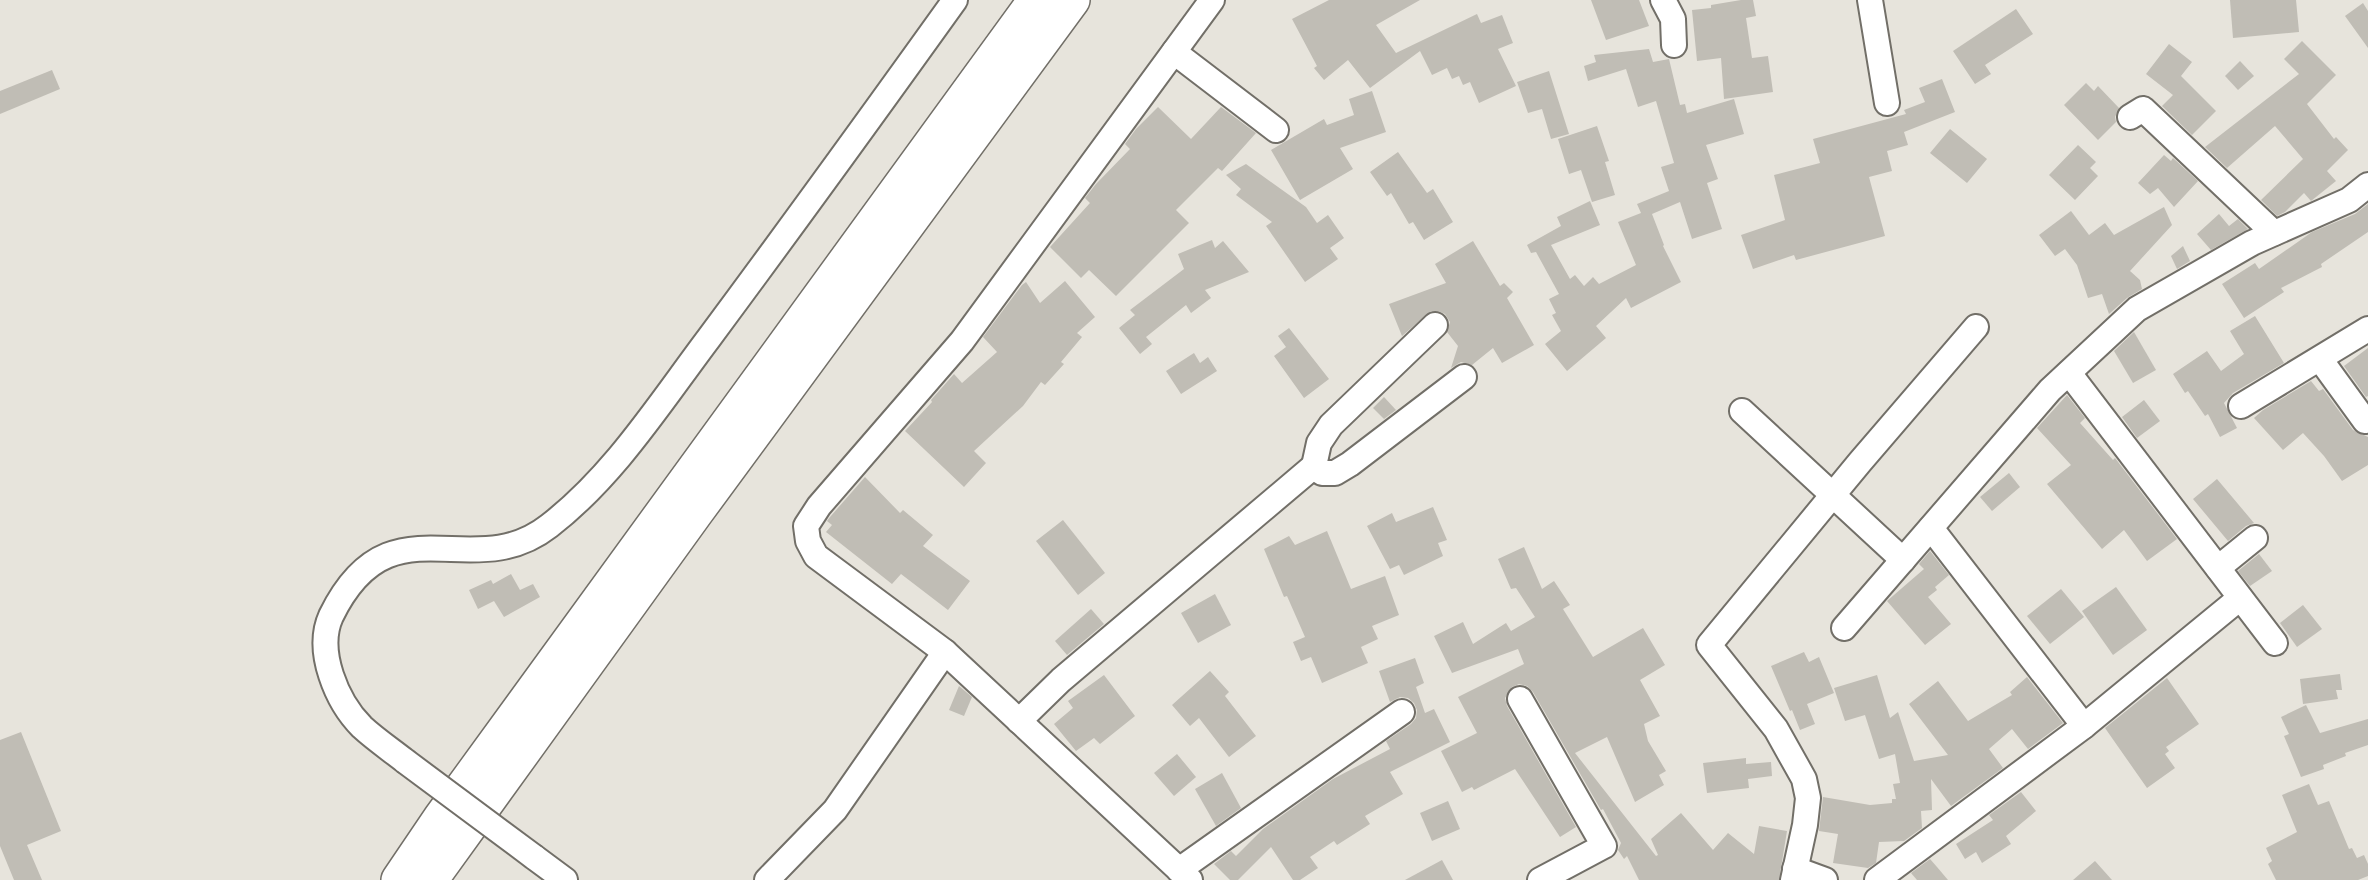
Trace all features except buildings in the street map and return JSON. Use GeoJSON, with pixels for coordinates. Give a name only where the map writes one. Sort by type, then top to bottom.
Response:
{"type":"FeatureCollection","features":[{"type":"Feature","properties":{"kind":"highway"},"geometry":{"type":"LineString","coordinates":[[399,880],[1036,0]]}},
{"type":"Feature","properties":{"kind":"highway"},"geometry":{"type":"LineString","coordinates":[[430,880],[695,513],[1072,0]]}},
{"type":"Feature","properties":{"kind":"street"},"geometry":{"type":"LineString","coordinates":[[565,880],[361,726],[341,699],[331,678],[326,650],[330,619],[362,570],[383,555],[409,548],[504,548],[521,543],[548,527],[580,498],[627,447],[771,255],[955,0]]}},
{"type":"Feature","properties":{"kind":"street"},"geometry":{"type":"LineString","coordinates":[[1212,0],[961,341],[819,506],[806,526],[808,541],[816,556],[945,652],[1185,875],[1402,712]]}},
{"type":"Feature","properties":{"kind":"street"},"geometry":{"type":"LineString","coordinates":[[1663,0],[1673,19],[1674,45]]}},
{"type":"Feature","properties":{"kind":"street"},"geometry":{"type":"LineString","coordinates":[[1870,0],[1887,103]]}},
{"type":"Feature","properties":{"kind":"street"},"geometry":{"type":"LineString","coordinates":[[1174,52],[1276,130]]}},
{"type":"Feature","properties":{"kind":"street"},"geometry":{"type":"LineString","coordinates":[[2130,117],[2143,109],[2274,233]]}},
{"type":"Feature","properties":{"kind":"street"},"geometry":{"type":"LineString","coordinates":[[1844,628],[2050,390],[2137,309],[2252,243],[2349,200],[2368,185]]}},
{"type":"Feature","properties":{"kind":"street"},"geometry":{"type":"LineString","coordinates":[[1019,721],[1061,680],[1314,466],[1319,443],[1331,425],[1435,325]]}},
{"type":"Feature","properties":{"kind":"street"},"geometry":{"type":"LineString","coordinates":[[1825,880],[1794,874],[1808,798],[1804,779],[1776,729],[1709,645],[1976,327]]}},
{"type":"Feature","properties":{"kind":"street"},"geometry":{"type":"LineString","coordinates":[[2242,406],[2368,329]]}},
{"type":"Feature","properties":{"kind":"street"},"geometry":{"type":"LineString","coordinates":[[2320,359],[2365,421]]}},
{"type":"Feature","properties":{"kind":"street"},"geometry":{"type":"LineString","coordinates":[[2068,373],[2275,643]]}},
{"type":"Feature","properties":{"kind":"street"},"geometry":{"type":"LineString","coordinates":[[1314,466],[1322,473],[1335,473],[1464,377]]}},
{"type":"Feature","properties":{"kind":"street"},"geometry":{"type":"LineString","coordinates":[[1742,411],[1903,560]]}},
{"type":"Feature","properties":{"kind":"street"},"geometry":{"type":"LineString","coordinates":[[1931,528],[2084,726]]}},
{"type":"Feature","properties":{"kind":"street"},"geometry":{"type":"LineString","coordinates":[[2218,568],[2255,538]]}},
{"type":"Feature","properties":{"kind":"street"},"geometry":{"type":"LineString","coordinates":[[1877,880],[2084,726],[2240,598]]}},
{"type":"Feature","properties":{"kind":"street"},"geometry":{"type":"LineString","coordinates":[[766,880],[835,810],[945,652]]}},
{"type":"Feature","properties":{"kind":"street"},"geometry":{"type":"LineString","coordinates":[[1520,699],[1604,846],[1540,880]]}}]}
